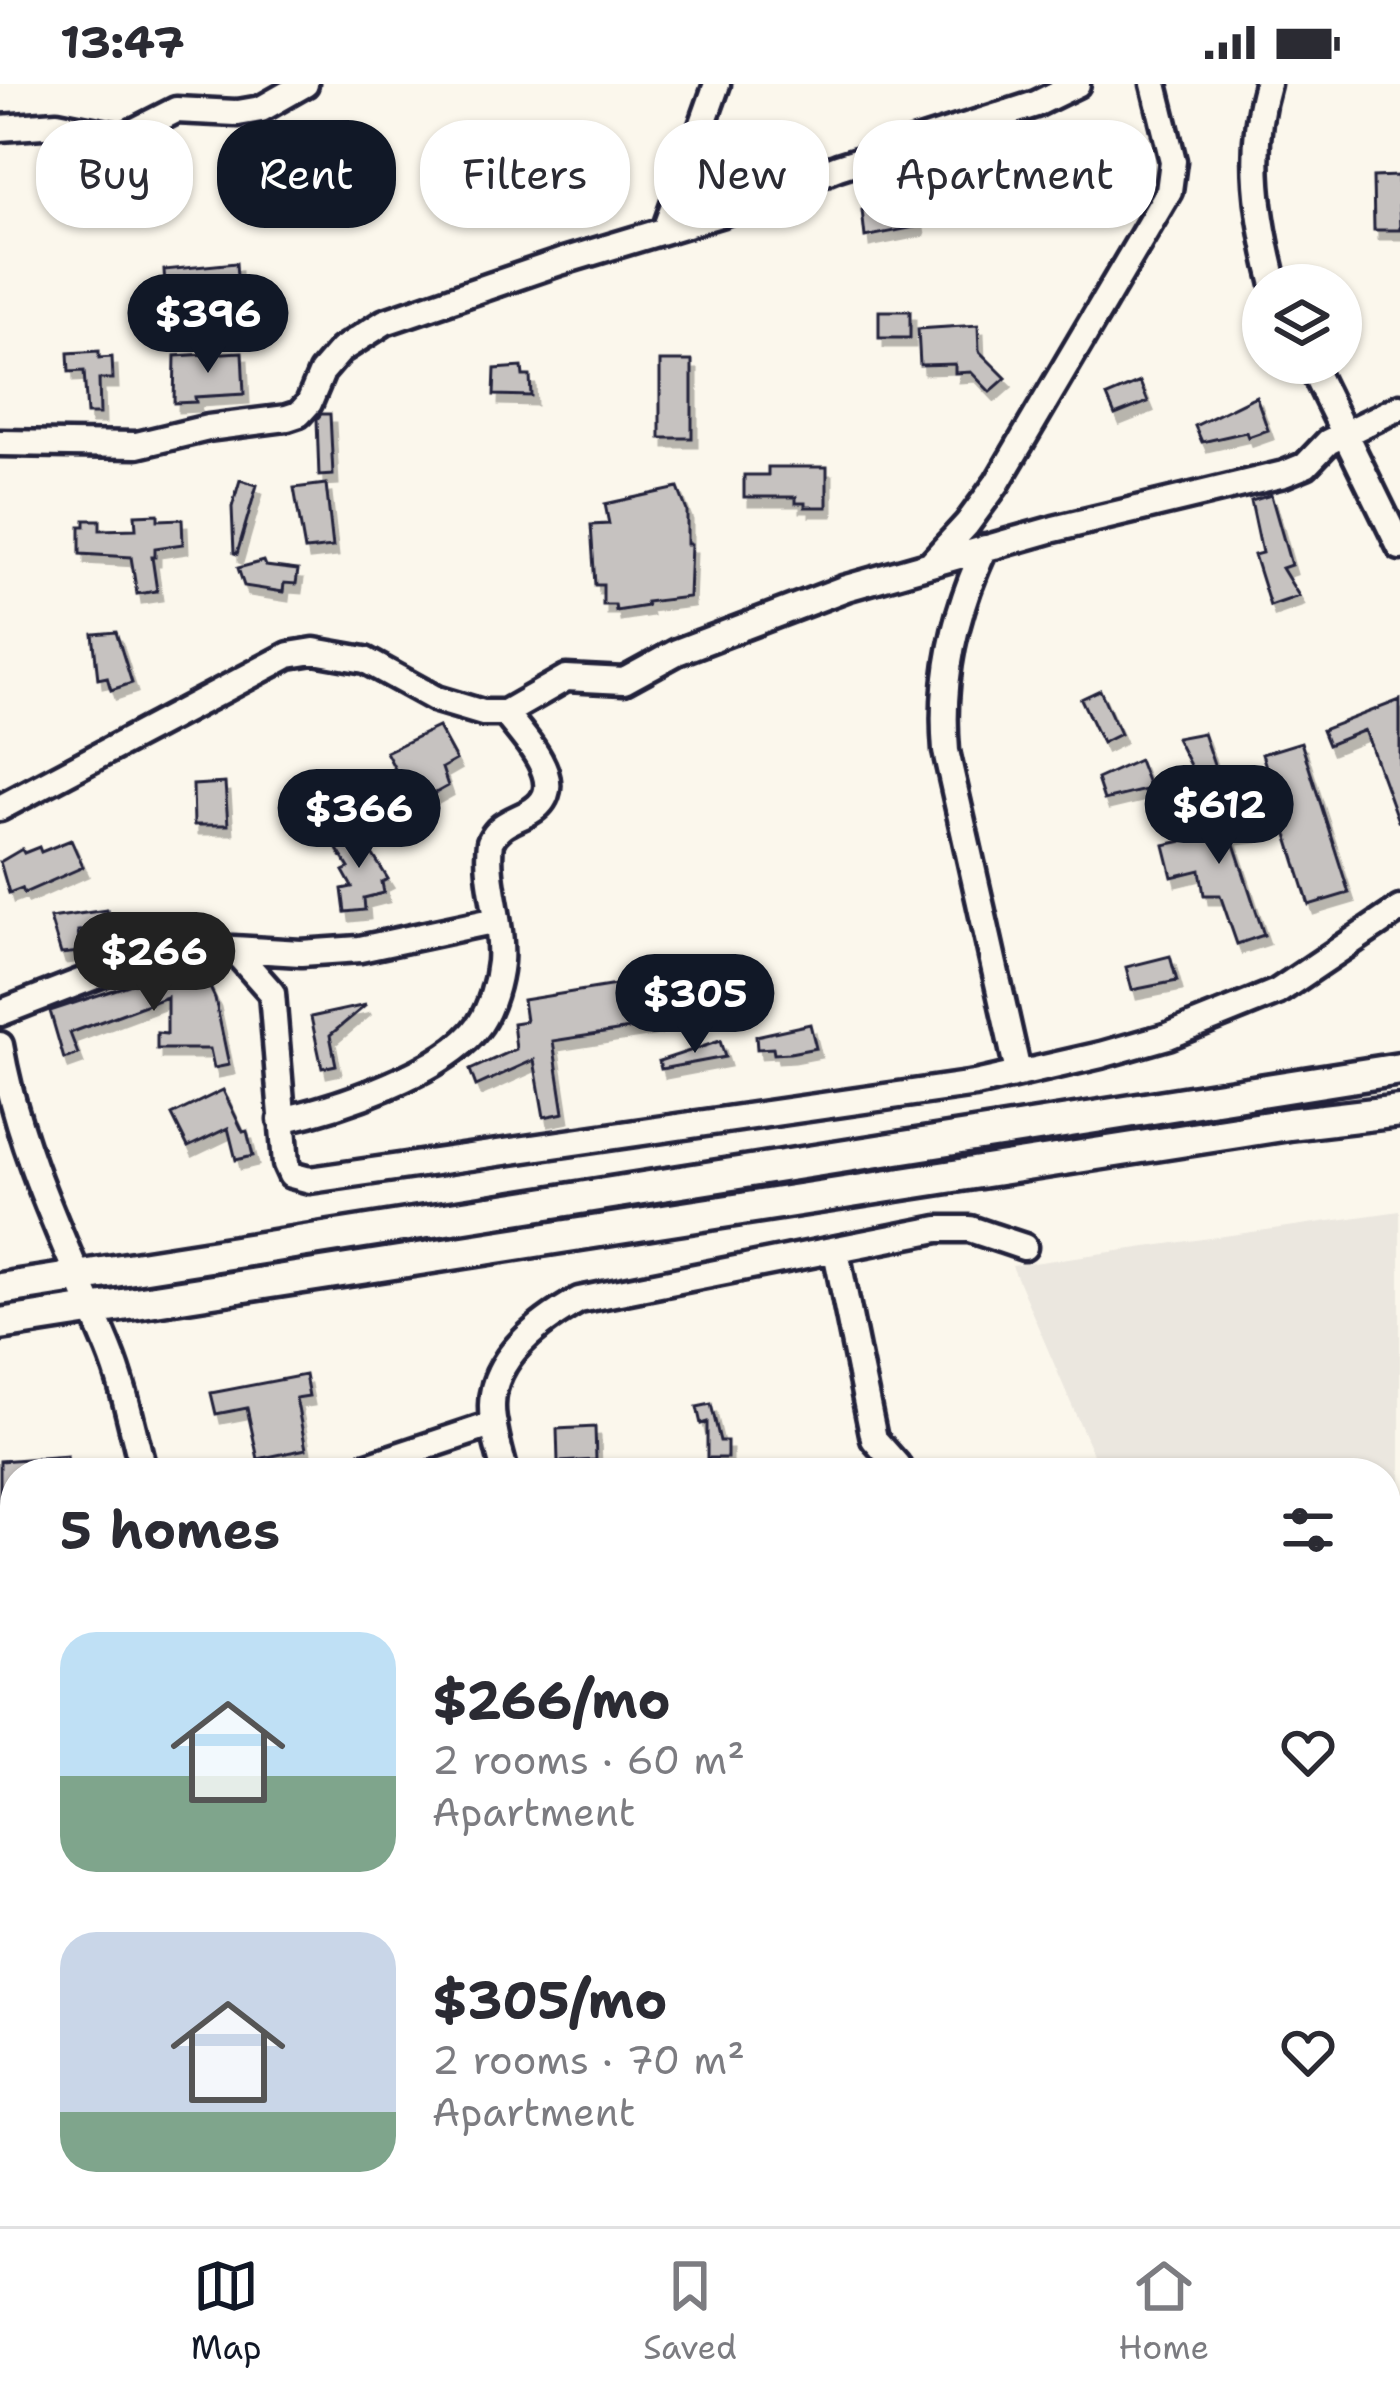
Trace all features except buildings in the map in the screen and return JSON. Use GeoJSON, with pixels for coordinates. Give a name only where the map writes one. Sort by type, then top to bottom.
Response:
{"type":"FeatureCollection","features":[{"type":"Feature","properties":{"kind":"main road"},"geometry":{"type":"LineString","coordinates":[[0,1289],[1400,1069]]}},
{"type":"Feature","properties":{"kind":"main road"},"geometry":{"type":"LineString","coordinates":[[0,1324],[1314,1121],[1400,1114]]}},
{"type":"Feature","properties":{"kind":"street"},"geometry":{"type":"LineString","coordinates":[[0,128],[57,124],[123,137],[176,110],[238,113],[261,109],[305,84]]}},
{"type":"Feature","properties":{"kind":"street"},"geometry":{"type":"LineString","coordinates":[[665,230],[717,84]]}},
{"type":"Feature","properties":{"kind":"street"},"geometry":{"type":"LineString","coordinates":[[0,443],[137,445],[299,414],[322,372],[341,350],[385,322],[723,213],[838,167],[1036,104],[1077,84]]}},
{"type":"Feature","properties":{"kind":"street"},"geometry":{"type":"LineString","coordinates":[[931,564],[997,483],[1169,191],[1173,161],[1154,84]]}},
{"type":"Feature","properties":{"kind":"street"},"geometry":{"type":"LineString","coordinates":[[1267,84],[1257,146],[1257,206],[1270,264]]}},
{"type":"Feature","properties":{"kind":"street"},"geometry":{"type":"LineString","coordinates":[[1320,384],[1400,547]]}},
{"type":"Feature","properties":{"kind":"street"},"geometry":{"type":"LineString","coordinates":[[0,808],[289,655],[314,651],[365,660],[436,699],[484,713],[505,713],[566,678],[624,680],[677,652],[782,611],[931,564],[1284,474],[1306,465],[1328,442],[1400,407]]}},
{"type":"Feature","properties":{"kind":"street"},"geometry":{"type":"LineString","coordinates":[[985,548],[955,623],[943,710],[946,752],[1018,1072]]}},
{"type":"Feature","properties":{"kind":"street"},"geometry":{"type":"LineString","coordinates":[[281,1120],[358,1101],[464,1040],[479,1026],[500,964],[490,842],[507,823],[533,811],[548,793],[542,761],[505,713]]}},
{"type":"Feature","properties":{"kind":"street"},"geometry":{"type":"LineString","coordinates":[[233,949],[272,992],[288,1170],[296,1178],[310,1180],[975,1084],[1168,1036],[1224,1016],[1317,968],[1400,909]]}},
{"type":"Feature","properties":{"kind":"street"},"geometry":{"type":"LineString","coordinates":[[0,1013],[134,961],[233,949],[301,953],[360,949],[497,920]]}},
{"type":"Feature","properties":{"kind":"street"},"geometry":{"type":"LineString","coordinates":[[0,1045],[9,1125],[110,1350],[140,1458]]}},
{"type":"Feature","properties":{"kind":"street"},"geometry":{"type":"LineString","coordinates":[[502,1458],[493,1396],[509,1360],[541,1324],[579,1300],[938,1229],[970,1229],[1024,1247]]}},
{"type":"Feature","properties":{"kind":"street"},"geometry":{"type":"LineString","coordinates":[[836,1251],[874,1438],[891,1458]]}},
{"type":"Feature","properties":{"kind":"street"},"geometry":{"type":"LineString","coordinates":[[392,1458],[494,1424]]}},
{"type":"Feature","properties":{"kind":"shaded area"},"geometry":{"type":"Polygon","coordinates":[[[1400,1211],[1400,1458],[1095,1458],[1012,1266],[1400,1211]]]}}]}
